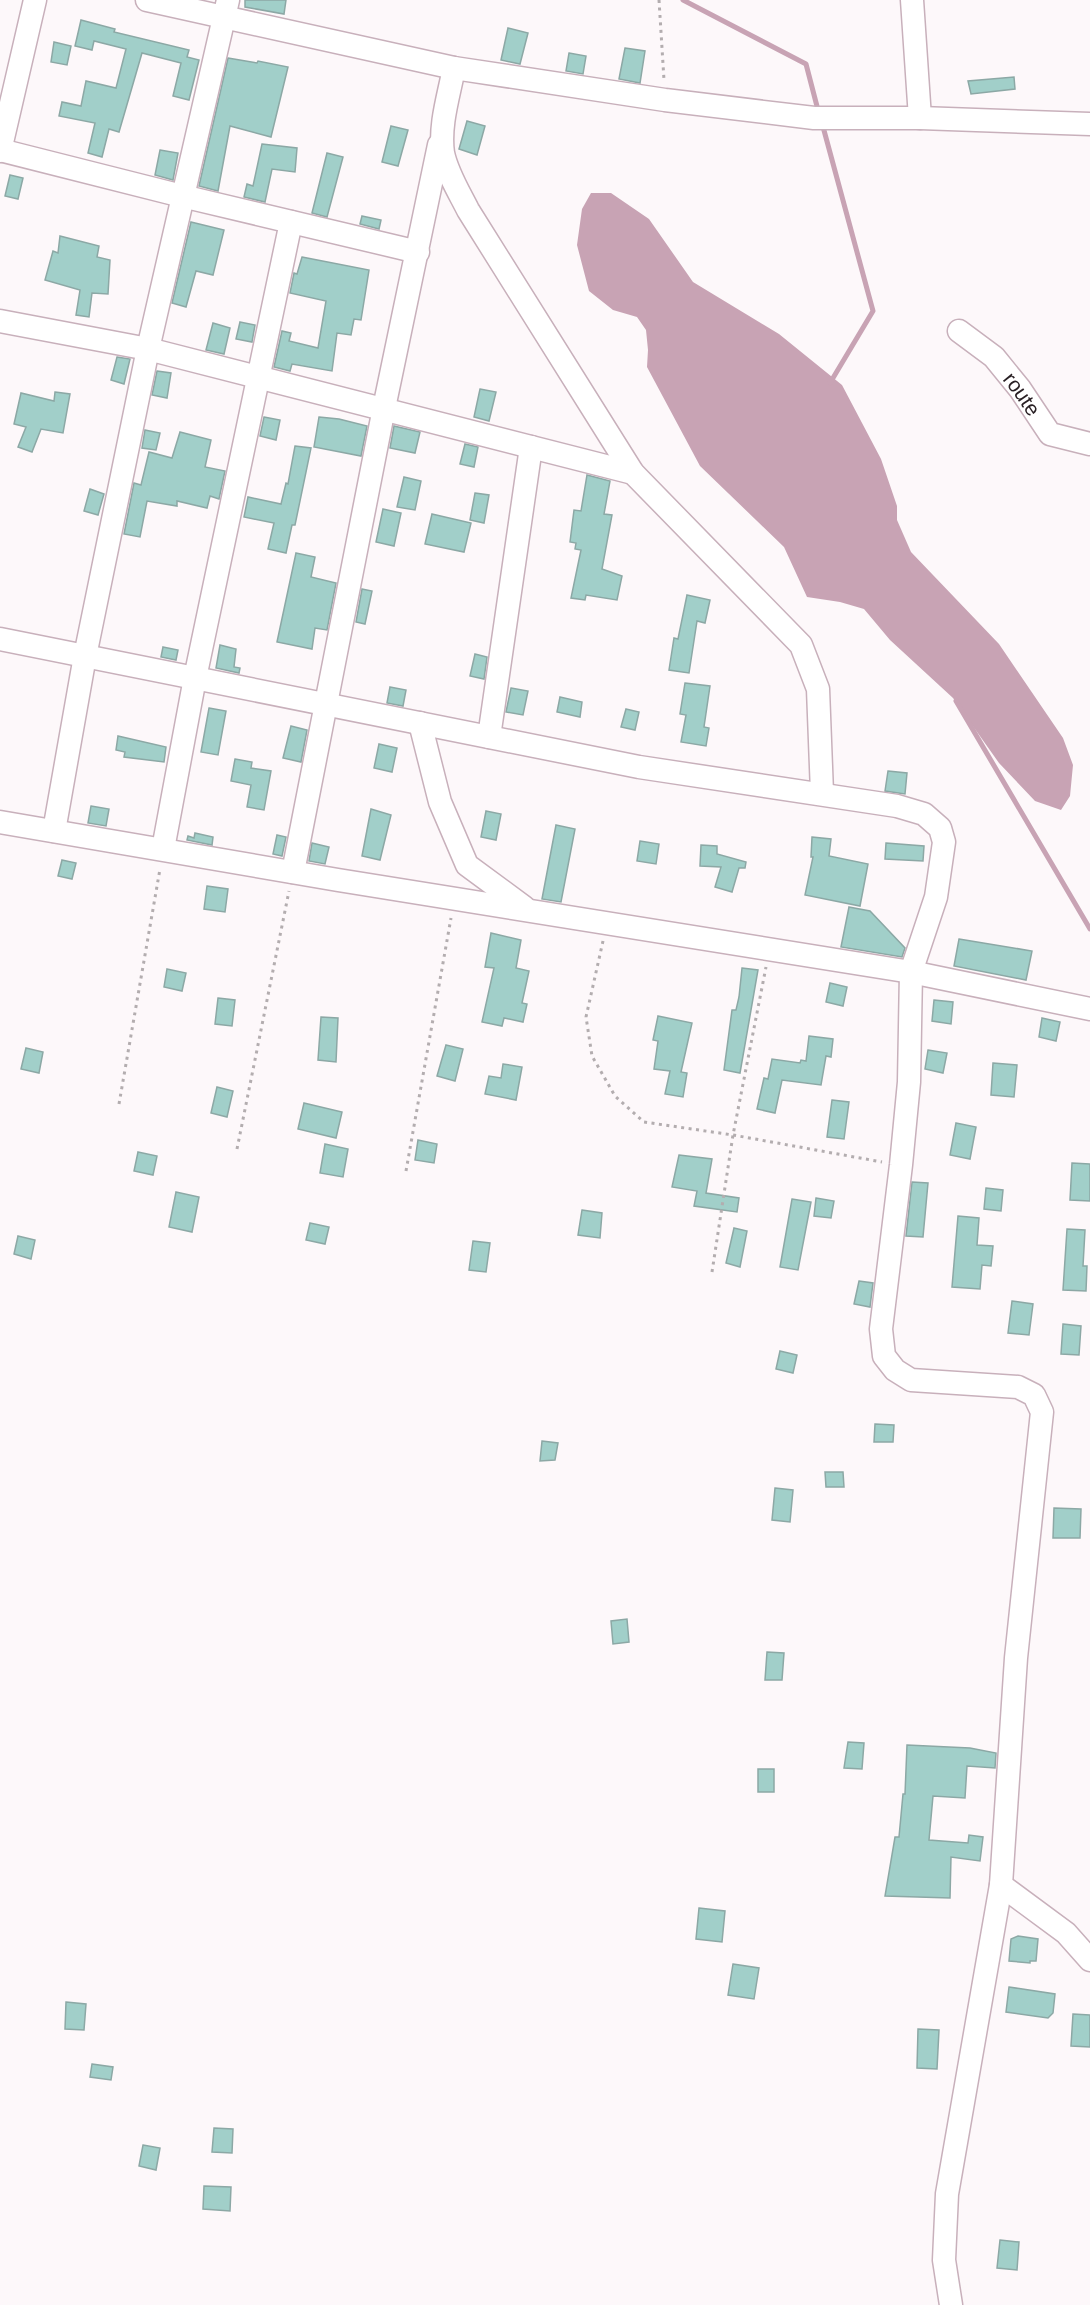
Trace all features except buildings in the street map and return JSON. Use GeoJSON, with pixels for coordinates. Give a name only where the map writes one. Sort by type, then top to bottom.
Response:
{"type":"FeatureCollection","features":[{"type":"Feature","properties":{"kind":"street"},"geometry":{"type":"LineString","coordinates":[[35,0],[0,150],[418,252]]}},
{"type":"Feature","properties":{"kind":"street"},"geometry":{"type":"LineString","coordinates":[[147,0],[227,9],[454,68],[665,100],[814,118],[920,118],[1090,124]]}},
{"type":"Feature","properties":{"kind":"street"},"geometry":{"type":"LineString","coordinates":[[912,0],[920,118]]}},
{"type":"Feature","properties":{"kind":"street"},"geometry":{"type":"LineString","coordinates":[[54,831],[85,656],[148,349],[227,9]]}},
{"type":"Feature","properties":{"kind":"street"},"geometry":{"type":"LineString","coordinates":[[293,872],[384,408],[418,252],[454,68]]}},
{"type":"Feature","properties":{"kind":"street"},"geometry":{"type":"LineString","coordinates":[[442,129],[443,153],[468,210],[633,473],[801,645],[818,689],[822,793]]}},
{"type":"Feature","properties":{"kind":"street"},"geometry":{"type":"LineString","coordinates":[[163,849],[195,678],[291,222]]}},
{"type":"Feature","properties":{"kind":"street"},"geometry":{"type":"LineString","coordinates":[[0,321],[148,349],[633,473]]}},
{"type":"Feature","properties":{"kind":"street","name":"route"},"geometry":{"type":"LineString","coordinates":[[959,332],[994,357],[1020,389],[1050,434],[1090,444]]}},
{"type":"Feature","properties":{"kind":"street"},"geometry":{"type":"LineString","coordinates":[[489,737],[531,447]]}},
{"type":"Feature","properties":{"kind":"street"},"geometry":{"type":"LineString","coordinates":[[0,639],[639,767],[897,806],[924,814],[940,828],[944,842],[936,897],[911,972],[909,1082],[881,1329],[885,1356],[895,1370],[911,1380],[1018,1387],[1034,1395],[1042,1412],[1016,1658],[1001,1885],[947,2194],[944,2260],[951,2305]]}},
{"type":"Feature","properties":{"kind":"street"},"geometry":{"type":"LineString","coordinates":[[420,723],[440,802],[467,865],[528,910]]}},
{"type":"Feature","properties":{"kind":"street"},"geometry":{"type":"LineString","coordinates":[[0,822],[911,972],[1090,1009]]}},
{"type":"Feature","properties":{"kind":"street"},"geometry":{"type":"LineString","coordinates":[[1001,1885],[1066,1933],[1090,1960]]}},
{"type":"Feature","properties":{"kind":"path"},"geometry":{"type":"LineString","coordinates":[[659,0],[665,100]]}},
{"type":"Feature","properties":{"kind":"path"},"geometry":{"type":"LineString","coordinates":[[119,1104],[163,849]]}},
{"type":"Feature","properties":{"kind":"path"},"geometry":{"type":"LineString","coordinates":[[237,1149],[293,872]]}},
{"type":"Feature","properties":{"kind":"path"},"geometry":{"type":"LineString","coordinates":[[406,1171],[454,898]]}},
{"type":"Feature","properties":{"kind":"path"},"geometry":{"type":"LineString","coordinates":[[607,923],[585,1017],[592,1056],[615,1096],[644,1122],[733,1135],[901,1165]]}},
{"type":"Feature","properties":{"kind":"path"},"geometry":{"type":"LineString","coordinates":[[712,1272],[733,1135],[770,949]]}},
{"type":"Feature","properties":{"kind":"shaded area"},"geometry":{"type":"Polygon","coordinates":[[[591,193],[611,193],[649,219],[693,282],[779,334],[842,385],[881,459],[897,506],[897,520],[911,552],[999,644],[1063,738],[1073,765],[1070,796],[1061,810],[1035,801],[999,763],[953,698],[890,640],[864,609],[840,602],[807,597],[784,547],[700,466],[647,367],[646,330],[637,317],[613,310],[589,291],[577,245],[582,209],[591,193]]]}},
{"type":"Feature","properties":{"kind":"waterway"},"geometry":{"type":"LineString","coordinates":[[683,0],[806,64],[819,114]]}},
{"type":"Feature","properties":{"kind":"waterway"},"geometry":{"type":"LineString","coordinates":[[822,123],[873,311],[830,383]]}},
{"type":"Feature","properties":{"kind":"waterway"},"geometry":{"type":"LineString","coordinates":[[956,701],[1090,929]]}}]}
